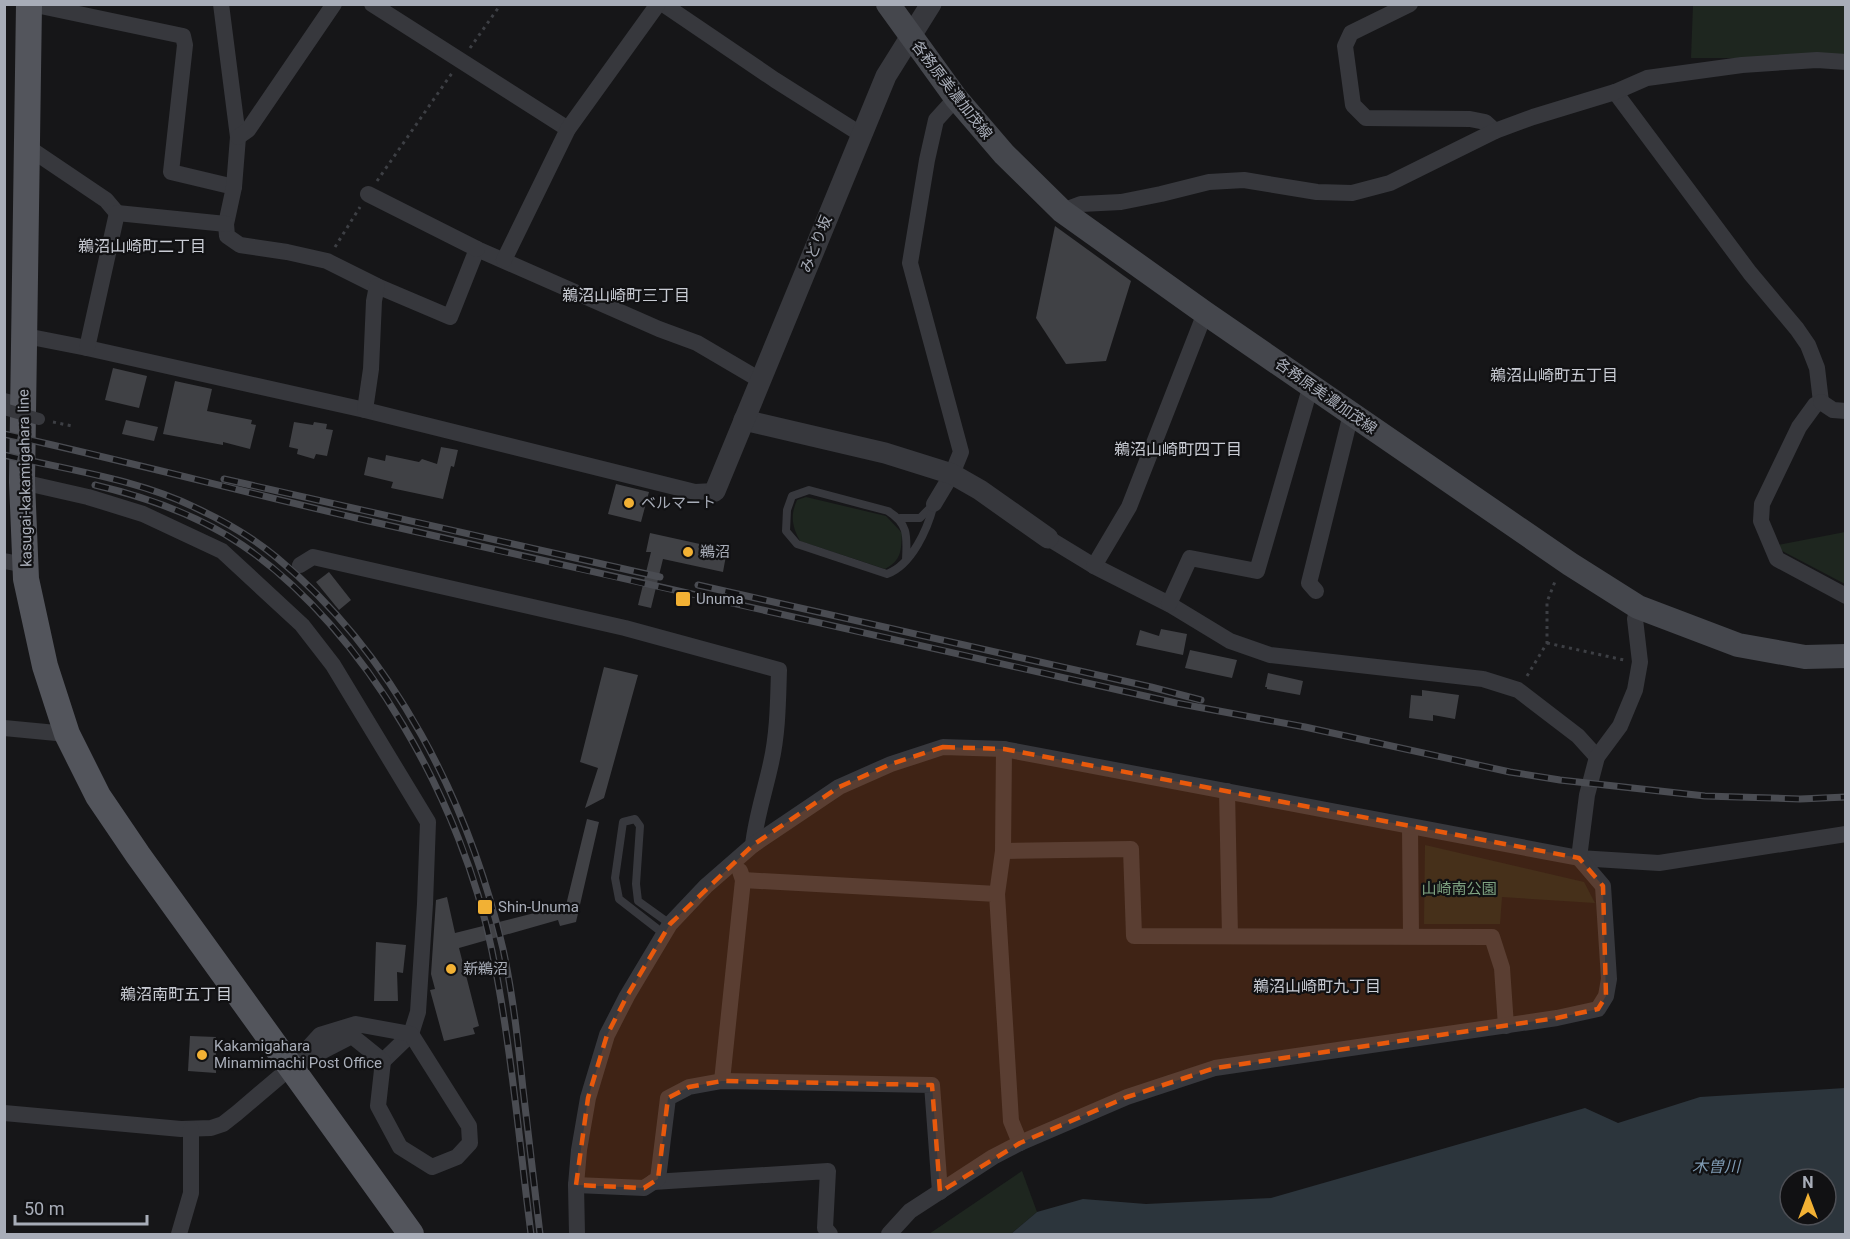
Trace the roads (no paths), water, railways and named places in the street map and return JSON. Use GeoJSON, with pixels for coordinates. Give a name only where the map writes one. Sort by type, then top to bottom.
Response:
{"type":"FeatureCollection","features":[{"type":"Feature","properties":{"kind":"main road","name":"kasugai-kakamigahara line"},"geometry":{"type":"LineString","coordinates":[[30,4],[26,146],[25,338],[18,409],[22,483],[15,563],[26,579],[45,666],[67,734],[98,796],[290,1068],[411,1234]]}},
{"type":"Feature","properties":{"kind":"main road","name":"各務原美濃加茂線"},"geometry":{"type":"LineString","coordinates":[[888,4],[956,98],[1004,154],[1062,211],[1205,313],[1570,564],[1638,607],[1738,645],[1805,657],[1845,656]]}},
{"type":"Feature","properties":{"kind":"street"},"geometry":{"type":"LineString","coordinates":[[30,4],[183,36],[185,45],[171,172],[234,187]]}},
{"type":"Feature","properties":{"kind":"street"},"geometry":{"type":"LineString","coordinates":[[221,4],[238,137],[234,187],[226,224],[227,236],[240,245],[327,261],[377,286],[450,317],[477,249]]}},
{"type":"Feature","properties":{"kind":"street"},"geometry":{"type":"LineString","coordinates":[[238,137],[248,130],[334,4]]}},
{"type":"Feature","properties":{"kind":"street"},"geometry":{"type":"LineString","coordinates":[[372,4],[568,129]]}},
{"type":"Feature","properties":{"kind":"street"},"geometry":{"type":"LineString","coordinates":[[504,260],[568,129],[658,4]]}},
{"type":"Feature","properties":{"kind":"street"},"geometry":{"type":"LineString","coordinates":[[663,4],[775,80],[862,135]]}},
{"type":"Feature","properties":{"kind":"street","name":"みどり坂"},"geometry":{"type":"LineString","coordinates":[[715,491],[886,76],[931,4]]}},
{"type":"Feature","properties":{"kind":"street"},"geometry":{"type":"LineString","coordinates":[[1410,4],[1350,33],[1345,46],[1353,105],[1366,118],[1470,119],[1485,122],[1496,131]]}},
{"type":"Feature","properties":{"kind":"street"},"geometry":{"type":"LineString","coordinates":[[1062,211],[1081,204],[1121,202],[1209,182],[1244,180],[1317,192],[1352,193],[1390,183],[1496,131],[1615,92],[1647,78],[1742,65],[1817,60],[1845,62]]}},
{"type":"Feature","properties":{"kind":"street"},"geometry":{"type":"LineString","coordinates":[[1615,92],[1750,273],[1797,328],[1808,345],[1817,369],[1821,402],[1833,410],[1845,411]]}},
{"type":"Feature","properties":{"kind":"street"},"geometry":{"type":"LineString","coordinates":[[934,504],[952,474],[961,452],[910,263],[936,120],[956,98]]}},
{"type":"Feature","properties":{"kind":"street"},"geometry":{"type":"LineString","coordinates":[[26,146],[106,200],[117,213],[226,224]]}},
{"type":"Feature","properties":{"kind":"street"},"geometry":{"type":"LineString","coordinates":[[368,194],[477,249],[659,329],[697,343],[760,380]]}},
{"type":"Feature","properties":{"kind":"street"},"geometry":{"type":"LineString","coordinates":[[87,348],[117,213]]}},
{"type":"Feature","properties":{"kind":"street"},"geometry":{"type":"LineString","coordinates":[[365,410],[371,369],[374,301],[377,286]]}},
{"type":"Feature","properties":{"kind":"street"},"geometry":{"type":"LineString","coordinates":[[1094,566],[1129,507],[1205,313]]}},
{"type":"Feature","properties":{"kind":"street"},"geometry":{"type":"LineString","coordinates":[[25,338],[87,348],[365,410],[695,492],[715,491]]}},
{"type":"Feature","properties":{"kind":"street"},"geometry":{"type":"LineString","coordinates":[[1169,604],[1190,558],[1257,571],[1311,385]]}},
{"type":"Feature","properties":{"kind":"street"},"geometry":{"type":"LineString","coordinates":[[1821,402],[1815,405],[1799,427],[1762,504],[1761,521],[1777,559],[1845,597]]}},
{"type":"Feature","properties":{"kind":"street"},"geometry":{"type":"LineString","coordinates":[[1316,591],[1308,583],[1351,414]]}},
{"type":"Feature","properties":{"kind":"street"},"geometry":{"type":"LineString","coordinates":[[744,420],[885,453],[952,474],[981,490],[1048,538],[1094,566],[1169,604],[1230,641],[1270,655],[1483,679],[1518,690],[1578,736],[1597,757]]}},
{"type":"Feature","properties":{"kind":"street"},"geometry":{"type":"LineString","coordinates":[[4,1113],[190,1129],[211,1128],[223,1124],[290,1068],[320,1035],[356,1024],[411,1034],[469,1126],[470,1143],[458,1156],[432,1167],[400,1147],[378,1106],[383,1061],[411,1034],[418,1012],[428,822],[333,665],[303,625],[222,551],[143,514],[88,497],[22,483]]}},
{"type":"Feature","properties":{"kind":"street"},"geometry":{"type":"LineString","coordinates":[[300,565],[313,557],[625,628],[778,670],[777,718],[771,761],[755,823],[753,845]]}},
{"type":"Feature","properties":{"kind":"street"},"geometry":{"type":"LineString","coordinates":[[890,1234],[910,1211],[993,1157],[1020,1143],[1127,1096],[1215,1068],[1506,1026],[1598,1009],[1606,996],[1609,979],[1603,886],[1580,858],[1587,795],[1597,757],[1620,726],[1635,690],[1640,662],[1635,619],[1638,607]]}},
{"type":"Feature","properties":{"kind":"street"},"geometry":{"type":"LineString","coordinates":[[4,728],[67,734]]}},
{"type":"Feature","properties":{"kind":"street"},"geometry":{"type":"LineString","coordinates":[[577,1234],[576,1185],[579,1150],[588,1098],[607,1035],[627,996],[667,929],[706,886],[736,859],[839,787],[891,764],[943,747],[1004,749],[1580,858],[1659,863],[1845,834]]}},
{"type":"Feature","properties":{"kind":"street"},"geometry":{"type":"LineString","coordinates":[[1004,749],[1003,851],[998,894],[1011,1121],[1020,1143]]}},
{"type":"Feature","properties":{"kind":"street"},"geometry":{"type":"LineString","coordinates":[[1227,791],[1230,936]]}},
{"type":"Feature","properties":{"kind":"street"},"geometry":{"type":"LineString","coordinates":[[1410,827],[1411,935]]}},
{"type":"Feature","properties":{"kind":"street"},"geometry":{"type":"LineString","coordinates":[[1003,851],[1131,849],[1134,936],[1492,937],[1502,968],[1506,1026]]}},
{"type":"Feature","properties":{"kind":"street"},"geometry":{"type":"LineString","coordinates":[[722,1081],[743,880],[736,859]]}},
{"type":"Feature","properties":{"kind":"street"},"geometry":{"type":"LineString","coordinates":[[743,880],[998,894]]}},
{"type":"Feature","properties":{"kind":"street"},"geometry":{"type":"LineString","coordinates":[[290,1068],[352,1036],[383,1061]]}},
{"type":"Feature","properties":{"kind":"street"},"geometry":{"type":"LineString","coordinates":[[576,1185],[644,1188],[658,1179],[668,1098],[689,1087],[722,1081],[932,1085],[940,1192]]}},
{"type":"Feature","properties":{"kind":"street"},"geometry":{"type":"LineString","coordinates":[[179,1234],[191,1193],[190,1129]]}},
{"type":"Feature","properties":{"kind":"street"},"geometry":{"type":"LineString","coordinates":[[653,1182],[828,1171],[825,1228],[830,1234]]}},
{"type":"Feature","properties":{"kind":"lane"},"geometry":{"type":"LineString","coordinates":[[809,490],[888,511],[900,518],[920,518],[934,504],[928,526],[906,560],[896,571],[887,574],[797,544],[786,531],[787,510],[792,496],[809,490]]}},
{"type":"Feature","properties":{"kind":"lane"},"geometry":{"type":"LineString","coordinates":[[900,518],[907,535],[906,560]]}},
{"type":"Feature","properties":{"kind":"lane"},"geometry":{"type":"LineString","coordinates":[[635,819],[640,826],[636,884],[638,901],[667,929],[619,899],[615,878],[623,822],[635,819]]}},
{"type":"Feature","properties":{"kind":"water","name":"木曽川"},"geometry":{"type":"Polygon","coordinates":[[[1845,1088],[1845,1234],[1011,1234],[1037,1212],[1083,1199],[1146,1204],[1271,1198],[1585,1108],[1618,1123],[1700,1097],[1845,1088]]]}},
{"type":"Feature","properties":{"kind":"railway"},"geometry":{"type":"LineString","coordinates":[[4,434],[369,521],[1176,703],[1305,727],[1510,772],[1560,780],[1705,796],[1800,799],[1846,797]]}},
{"type":"Feature","properties":{"kind":"railway"},"geometry":{"type":"LineString","coordinates":[[4,455],[126,482],[173,498],[217,518],[276,557],[318,596],[356,638],[391,685],[421,734],[470,839],[503,949],[517,1036],[540,1234]]}},
{"type":"Feature","properties":{"kind":"railway"},"geometry":{"type":"LineString","coordinates":[[224,479],[660,577]]}},
{"type":"Feature","properties":{"kind":"railway"},"geometry":{"type":"LineString","coordinates":[[95,485],[171,508],[208,525],[242,545],[287,581],[330,624],[368,672],[403,725],[433,781],[458,838],[478,895],[492,951],[504,1021],[531,1234]]}},
{"type":"Feature","properties":{"kind":"railway"},"geometry":{"type":"LineString","coordinates":[[698,585],[1201,700]]}},
{"type":"Feature","properties":{"kind":"place","name":"ベルマート"},"geometry":{"type":"Point","coordinates":[629,503]}},
{"type":"Feature","properties":{"kind":"place","name":"鵜沼"},"geometry":{"type":"Point","coordinates":[688,552]}},
{"type":"Feature","properties":{"kind":"place","name":"Unuma"},"geometry":{"type":"Point","coordinates":[683,599]}},
{"type":"Feature","properties":{"kind":"place","name":"Shin-Unuma"},"geometry":{"type":"Point","coordinates":[485,907]}},
{"type":"Feature","properties":{"kind":"place","name":"新鵜沼"},"geometry":{"type":"Point","coordinates":[451,969]}},
{"type":"Feature","properties":{"kind":"place","name":"Kakamigahara Minamimachi Post Office"},"geometry":{"type":"Point","coordinates":[202,1055]}},
{"type":"Feature","properties":{"kind":"district","name":"鵜沼山崎町二丁目"},"geometry":{"type":"Point","coordinates":[142,246]}},
{"type":"Feature","properties":{"kind":"district","name":"鵜沼山崎町三丁目"},"geometry":{"type":"Point","coordinates":[626,295]}},
{"type":"Feature","properties":{"kind":"district","name":"鵜沼山崎町五丁目"},"geometry":{"type":"Point","coordinates":[1554,375]}},
{"type":"Feature","properties":{"kind":"district","name":"鵜沼山崎町四丁目"},"geometry":{"type":"Point","coordinates":[1178,449]}},
{"type":"Feature","properties":{"kind":"district","name":"鵜沼山崎町九丁目"},"geometry":{"type":"Point","coordinates":[1317,986]}},
{"type":"Feature","properties":{"kind":"district","name":"鵜沼南町五丁目"},"geometry":{"type":"Point","coordinates":[176,994]}},
{"type":"Feature","properties":{"kind":"park label","name":"山崎南公園"},"geometry":{"type":"Point","coordinates":[1459,889]}}]}
